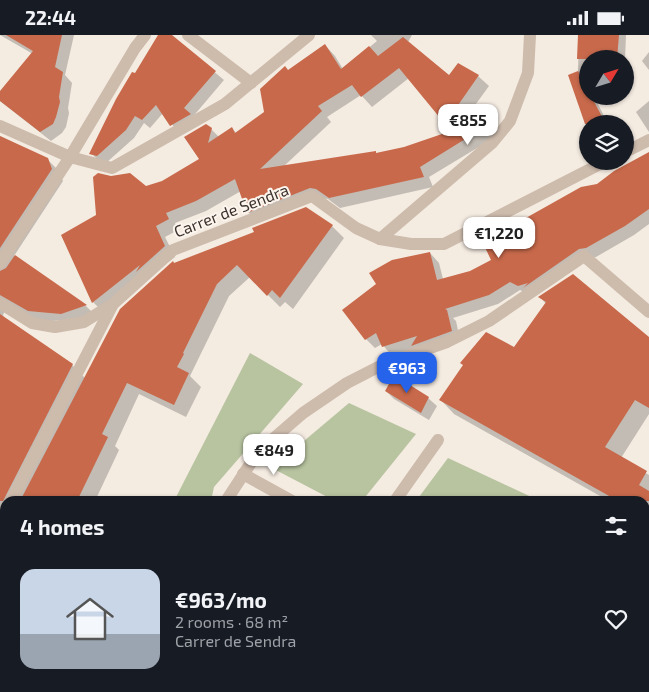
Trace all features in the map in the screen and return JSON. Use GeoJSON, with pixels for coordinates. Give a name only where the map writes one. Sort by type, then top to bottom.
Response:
{"type":"FeatureCollection","features":[{"type":"Feature","properties":{"kind":"street"},"geometry":{"type":"LineString","coordinates":[[0,263],[70,157],[135,48],[145,35]]}},
{"type":"Feature","properties":{"kind":"street"},"geometry":{"type":"LineString","coordinates":[[188,35],[250,83]]}},
{"type":"Feature","properties":{"kind":"street"},"geometry":{"type":"LineString","coordinates":[[0,126],[70,157],[112,168],[225,104],[309,35]]}},
{"type":"Feature","properties":{"kind":"street"},"geometry":{"type":"LineString","coordinates":[[380,239],[492,143],[510,121],[528,73],[530,35]]}},
{"type":"Feature","properties":{"kind":"street"},"geometry":{"type":"LineString","coordinates":[[634,148],[649,140]]}},
{"type":"Feature","properties":{"kind":"street","name":"Carrer de Sendra"},"geometry":{"type":"LineString","coordinates":[[15,496],[112,304],[173,250],[312,197],[356,228],[380,239],[411,243],[444,244],[588,170]]}},
{"type":"Feature","properties":{"kind":"street"},"geometry":{"type":"LineString","coordinates":[[229,496],[258,452],[265,445],[303,413],[347,383],[384,364],[447,342],[489,321],[584,256],[649,312]]}},
{"type":"Feature","properties":{"kind":"street"},"geometry":{"type":"LineString","coordinates":[[0,303],[32,323],[55,327],[84,321],[112,304]]}},
{"type":"Feature","properties":{"kind":"street"},"geometry":{"type":"LineString","coordinates":[[399,496],[438,440]]}},
{"type":"Feature","properties":{"kind":"street"},"geometry":{"type":"LineString","coordinates":[[243,474],[283,496]]}},
{"type":"Feature","properties":{"kind":"green space"},"geometry":{"type":"Polygon","coordinates":[[[250,353],[303,384],[214,487],[212,496],[177,496],[250,353]]]}},
{"type":"Feature","properties":{"kind":"green space"},"geometry":{"type":"Polygon","coordinates":[[[349,403],[416,434],[366,496],[325,496],[272,468],[349,403]]]}},
{"type":"Feature","properties":{"kind":"green space"},"geometry":{"type":"Polygon","coordinates":[[[448,458],[529,496],[420,496],[448,458]]]}},
{"type":"Feature","properties":{"kind":"building"},"geometry":{"type":"Polygon","coordinates":[[[6,35],[62,35],[55,67],[63,72],[60,102],[53,124],[40,132],[0,101],[0,91],[33,51],[6,35]]]}},
{"type":"Feature","properties":{"kind":"building"},"geometry":{"type":"Polygon","coordinates":[[[158,35],[172,35],[216,71],[184,108],[191,114],[170,126],[156,105],[142,120],[135,116],[126,130],[97,156],[89,154],[116,99],[132,72],[135,73],[158,35]]]}},
{"type":"Feature","properties":{"kind":"building"},"geometry":{"type":"Polygon","coordinates":[[[578,35],[619,35],[618,50],[579,50],[579,59],[577,59],[578,35]]]}},
{"type":"Feature","properties":{"kind":"building"},"geometry":{"type":"Polygon","coordinates":[[[403,37],[449,75],[458,63],[479,75],[445,124],[399,68],[361,97],[352,85],[318,106],[322,111],[260,169],[376,151],[376,153],[404,147],[480,121],[483,128],[420,167],[424,177],[329,198],[316,189],[310,188],[247,213],[235,179],[196,201],[166,213],[169,219],[156,226],[165,246],[136,272],[140,265],[92,303],[61,235],[96,215],[93,177],[98,173],[111,176],[130,173],[146,186],[162,181],[199,159],[184,137],[206,124],[212,128],[208,143],[232,127],[235,133],[264,112],[260,89],[285,66],[288,70],[325,44],[341,69],[369,46],[378,56],[403,37]]]}},
{"type":"Feature","properties":{"kind":"building"},"geometry":{"type":"Polygon","coordinates":[[[578,71],[579,73],[579,105],[596,105],[601,115],[582,115],[568,75],[578,71]]]}},
{"type":"Feature","properties":{"kind":"building"},"geometry":{"type":"Polygon","coordinates":[[[0,136],[48,158],[52,169],[0,248],[0,136]]]}},
{"type":"Feature","properties":{"kind":"building"},"geometry":{"type":"Polygon","coordinates":[[[649,152],[649,209],[625,226],[586,248],[579,249],[523,288],[528,283],[518,286],[510,282],[489,295],[445,309],[447,310],[452,331],[411,346],[417,336],[382,347],[376,333],[365,340],[342,310],[376,284],[369,273],[392,260],[430,252],[437,280],[470,271],[491,260],[481,239],[494,236],[581,187],[597,184],[616,170],[634,170],[634,160],[649,152]]]}},
{"type":"Feature","properties":{"kind":"building"},"geometry":{"type":"Polygon","coordinates":[[[306,207],[333,225],[280,298],[272,290],[267,296],[237,265],[217,284],[177,367],[189,373],[174,405],[127,383],[102,434],[108,437],[79,496],[23,496],[120,309],[173,261],[174,263],[254,232],[252,228],[306,207]]]}},
{"type":"Feature","properties":{"kind":"building"},"geometry":{"type":"Polygon","coordinates":[[[15,255],[87,305],[61,314],[28,311],[0,295],[0,271],[6,268],[15,255]]]}},
{"type":"Feature","properties":{"kind":"building"},"geometry":{"type":"Polygon","coordinates":[[[573,274],[649,337],[649,408],[635,400],[605,447],[647,471],[639,485],[649,491],[649,496],[609,496],[439,400],[463,365],[460,363],[486,332],[514,347],[546,302],[538,297],[573,274]]]}},
{"type":"Feature","properties":{"kind":"building"},"geometry":{"type":"Polygon","coordinates":[[[0,314],[73,364],[6,496],[0,496],[0,314]]]}},
{"type":"Feature","properties":{"kind":"building"},"geometry":{"type":"Polygon","coordinates":[[[394,375],[429,397],[421,413],[385,391],[394,375]]]}}]}
